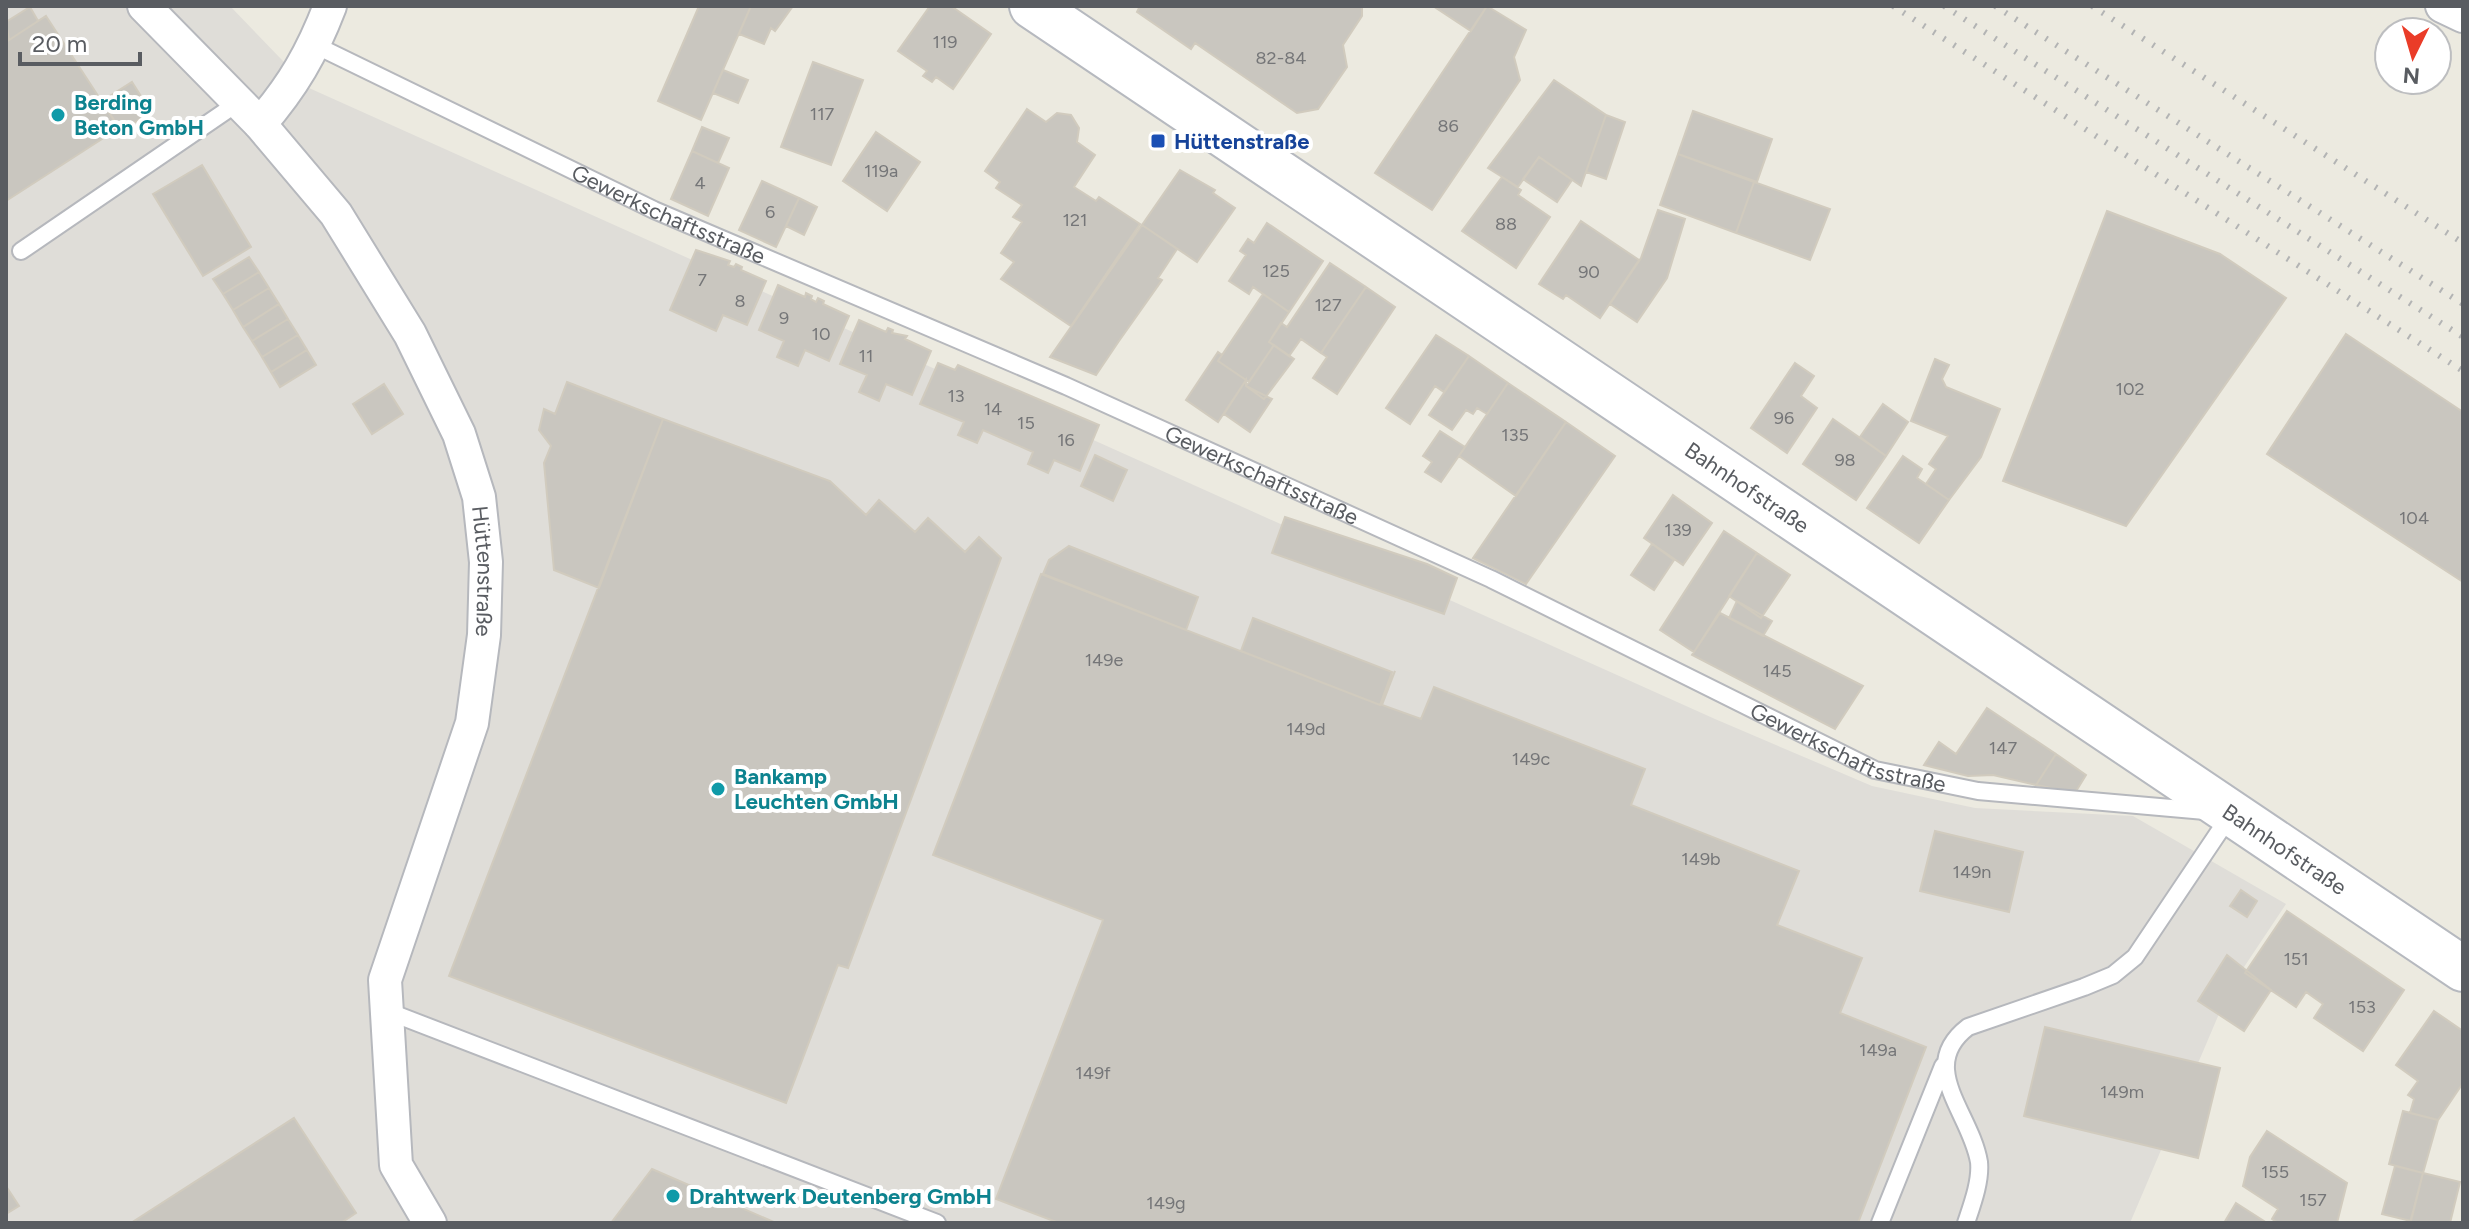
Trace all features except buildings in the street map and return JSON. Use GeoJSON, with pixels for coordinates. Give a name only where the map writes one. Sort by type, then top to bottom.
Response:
{"type":"FeatureCollection","features":[{"type":"Feature","properties":{"kind":"street","name":"Hüttenstraße"},"geometry":{"type":"LineString","coordinates":[[144,6],[249,113],[336,214],[410,334],[459,434],[479,497],[486,562],[484,635],[472,723],[385,980],[396,1165],[430,1223]]}},
{"type":"Feature","properties":{"kind":"street"},"geometry":{"type":"LineString","coordinates":[[249,113],[289,91],[315,45],[330,6]]}},
{"type":"Feature","properties":{"kind":"street","name":"Bahnhofstraße"},"geometry":{"type":"LineString","coordinates":[[1032,6],[2463,969]]}},
{"type":"Feature","properties":{"kind":"street"},"geometry":{"type":"LineString","coordinates":[[2442,6],[2463,16]]}},
{"type":"Feature","properties":{"kind":"lane","name":"Gewerkschaftsstraße"},"geometry":{"type":"LineString","coordinates":[[315,45],[654,210],[1066,386],[1491,579],[1875,770],[1978,791],[2231,814]]}},
{"type":"Feature","properties":{"kind":"lane"},"geometry":{"type":"LineString","coordinates":[[21,251],[249,113]]}},
{"type":"Feature","properties":{"kind":"lane"},"geometry":{"type":"LineString","coordinates":[[1880,1223],[1943,1066],[1950,1041],[1968,1027],[2113,975],[2135,957],[2231,814]]}},
{"type":"Feature","properties":{"kind":"lane"},"geometry":{"type":"LineString","coordinates":[[387,1011],[937,1223]]}},
{"type":"Feature","properties":{"kind":"lane"},"geometry":{"type":"LineString","coordinates":[[1943,1066],[1979,1163],[1966,1223]]}},
{"type":"Feature","properties":{"kind":"shaded area"},"geometry":{"type":"Polygon","coordinates":[[[6,6],[230,6],[309,88],[1715,719],[1872,786],[1975,808],[2133,816],[2286,904],[2230,988],[2130,1223],[6,1223],[6,6]]]}},
{"type":"Feature","properties":{"kind":"railway"},"geometry":{"type":"LineString","coordinates":[[1893,6],[2463,371]]}},
{"type":"Feature","properties":{"kind":"railway"},"geometry":{"type":"LineString","coordinates":[[1944,6],[2463,337]]}},
{"type":"Feature","properties":{"kind":"railway"},"geometry":{"type":"LineString","coordinates":[[1995,6],[2463,304]]}},
{"type":"Feature","properties":{"kind":"railway"},"geometry":{"type":"LineString","coordinates":[[2092,6],[2463,243]]}},
{"type":"Feature","properties":{"kind":"place","name":"Berding Beton GmbH"},"geometry":{"type":"Point","coordinates":[58,115]}},
{"type":"Feature","properties":{"kind":"place","name":"Hüttenstraße"},"geometry":{"type":"Point","coordinates":[1158,141]}},
{"type":"Feature","properties":{"kind":"place","name":"Bankamp Leuchten GmbH"},"geometry":{"type":"Point","coordinates":[718,789]}},
{"type":"Feature","properties":{"kind":"place","name":"Drahtwerk Deutenberg GmbH"},"geometry":{"type":"Point","coordinates":[673,1196]}}]}
